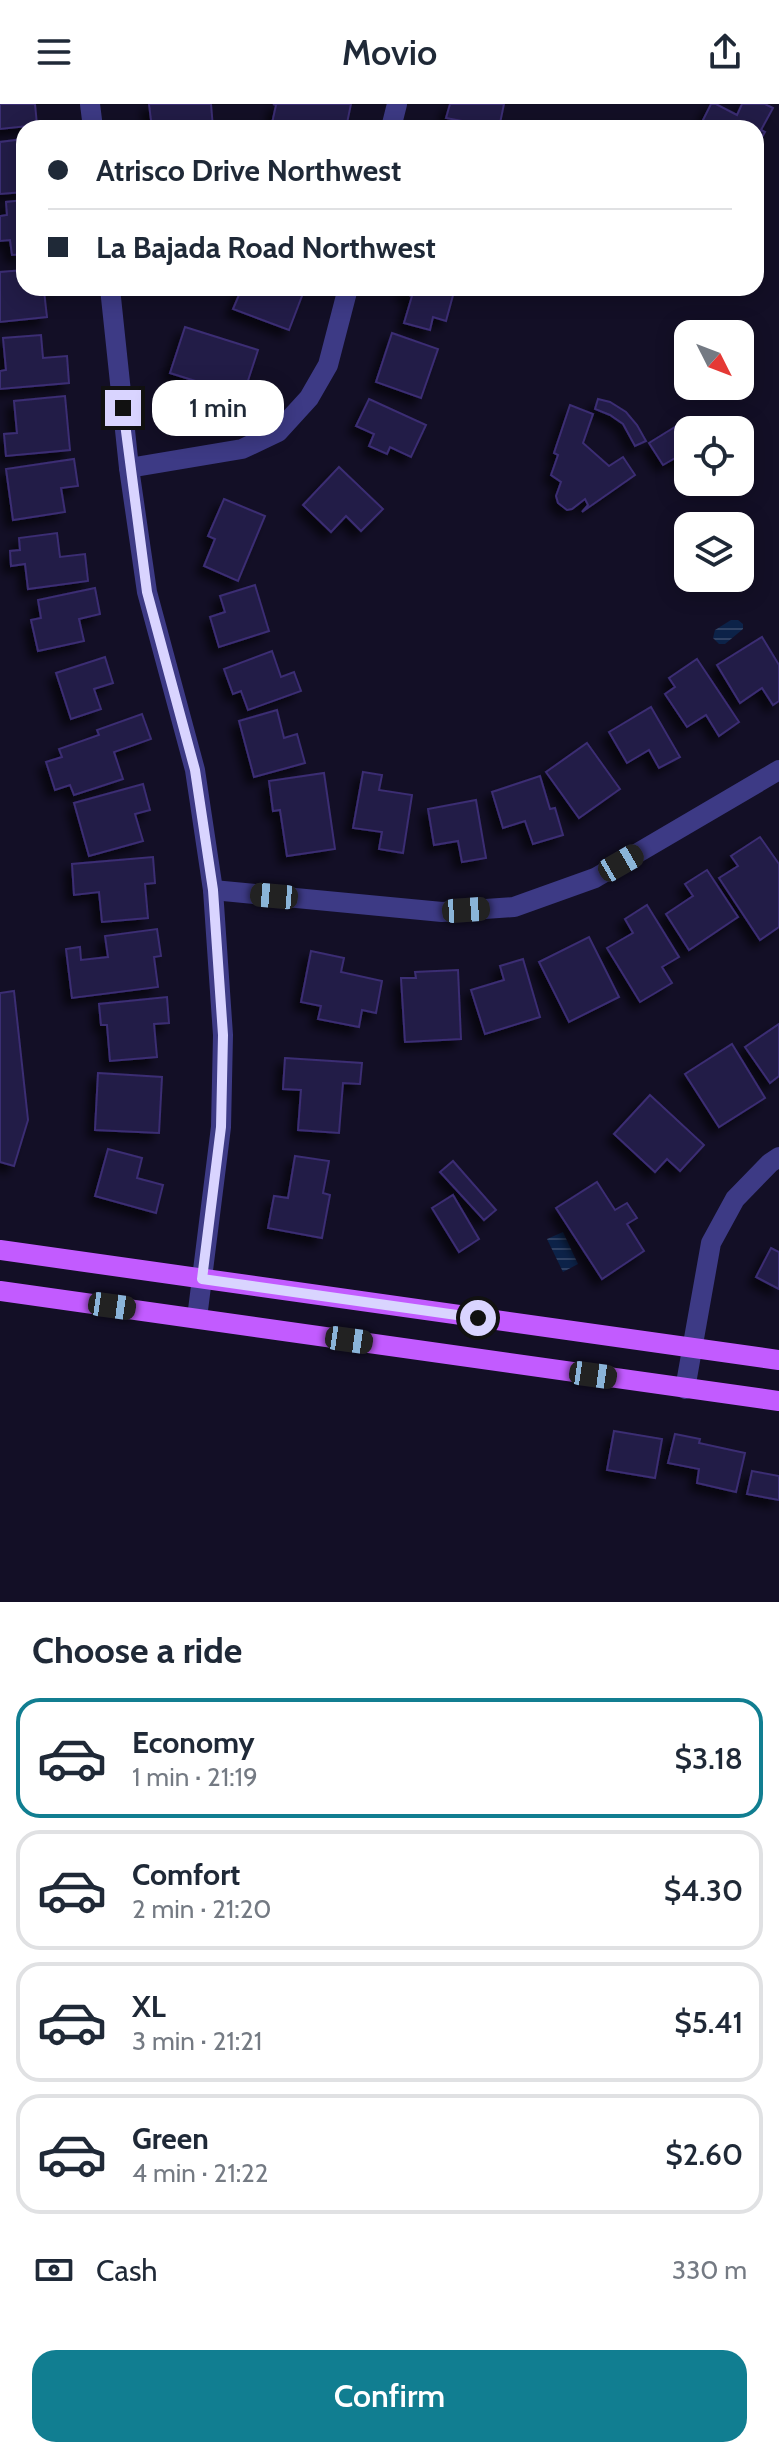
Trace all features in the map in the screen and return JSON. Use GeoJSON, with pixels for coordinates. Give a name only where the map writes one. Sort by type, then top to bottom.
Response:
{"type":"FeatureCollection","features":[{"type":"Feature","properties":{"kind":"main road"},"geometry":{"type":"LineString","coordinates":[[0,1250],[779,1360]]}},
{"type":"Feature","properties":{"kind":"main road"},"geometry":{"type":"LineString","coordinates":[[0,1291],[779,1401]]}},
{"type":"Feature","properties":{"kind":"street"},"geometry":{"type":"LineString","coordinates":[[111,296],[129,468],[147,592],[195,770],[213,890],[223,1035],[221,1127],[197,1318]]}},
{"type":"Feature","properties":{"kind":"street"},"geometry":{"type":"LineString","coordinates":[[129,468],[242,449],[278,432],[309,398],[328,365],[346,296]]}},
{"type":"Feature","properties":{"kind":"street"},"geometry":{"type":"LineString","coordinates":[[213,890],[442,912],[514,907],[595,878],[779,770]]}},
{"type":"Feature","properties":{"kind":"street"},"geometry":{"type":"LineString","coordinates":[[685,1389],[711,1243],[735,1199],[779,1157]]}},
{"type":"Feature","properties":{"kind":"water"},"geometry":{"type":"Polygon","coordinates":[[[731,620],[738,620],[743,624],[743,629],[725,644],[719,644],[713,638],[715,630],[731,620]]]}},
{"type":"Feature","properties":{"kind":"water"},"geometry":{"type":"Polygon","coordinates":[[[563,1232],[578,1264],[563,1272],[547,1239],[563,1232]]]}},
{"type":"Feature","properties":{"kind":"building"},"geometry":{"type":"Polygon","coordinates":[[[0,104],[35,104],[37,120],[16,120],[16,127],[0,129],[0,104]]]}},
{"type":"Feature","properties":{"kind":"building"},"geometry":{"type":"Polygon","coordinates":[[[149,104],[211,104],[212,120],[151,120],[149,104]]]}},
{"type":"Feature","properties":{"kind":"building"},"geometry":{"type":"Polygon","coordinates":[[[273,104],[351,104],[348,120],[273,120],[276,105],[273,104]]]}},
{"type":"Feature","properties":{"kind":"building"},"geometry":{"type":"Polygon","coordinates":[[[450,104],[504,104],[501,120],[446,118],[450,104]]]}},
{"type":"Feature","properties":{"kind":"building"},"geometry":{"type":"Polygon","coordinates":[[[711,104],[737,115],[742,104],[765,104],[773,108],[764,124],[764,120],[703,120],[711,104]]]}},
{"type":"Feature","properties":{"kind":"building"},"geometry":{"type":"Polygon","coordinates":[[[16,140],[16,193],[0,194],[0,142],[16,140]]]}},
{"type":"Feature","properties":{"kind":"building"},"geometry":{"type":"Polygon","coordinates":[[[16,201],[16,255],[12,255],[10,240],[0,241],[0,216],[7,215],[6,202],[16,201]]]}},
{"type":"Feature","properties":{"kind":"building"},"geometry":{"type":"Polygon","coordinates":[[[16,271],[16,296],[45,296],[47,317],[0,322],[0,272],[16,271]]]}},
{"type":"Feature","properties":{"kind":"building"},"geometry":{"type":"Polygon","coordinates":[[[239,296],[302,296],[289,330],[233,309],[239,296]]]}},
{"type":"Feature","properties":{"kind":"building"},"geometry":{"type":"Polygon","coordinates":[[[412,296],[453,296],[446,321],[433,317],[430,330],[404,323],[412,296]]]}},
{"type":"Feature","properties":{"kind":"building"},"geometry":{"type":"Polygon","coordinates":[[[185,327],[258,350],[243,396],[170,373],[185,327]]]}},
{"type":"Feature","properties":{"kind":"building"},"geometry":{"type":"Polygon","coordinates":[[[392,333],[438,349],[421,398],[376,382],[392,333]]]}},
{"type":"Feature","properties":{"kind":"building"},"geometry":{"type":"Polygon","coordinates":[[[41,335],[43,358],[67,356],[69,383],[0,389],[0,371],[6,370],[3,338],[41,335]]]}},
{"type":"Feature","properties":{"kind":"building"},"geometry":{"type":"Polygon","coordinates":[[[65,396],[70,450],[6,456],[4,434],[17,433],[14,401],[65,396]]]}},
{"type":"Feature","properties":{"kind":"building"},"geometry":{"type":"Polygon","coordinates":[[[369,399],[426,425],[411,457],[390,447],[387,454],[369,446],[374,434],[356,426],[369,399]]]}},
{"type":"Feature","properties":{"kind":"building"},"geometry":{"type":"Polygon","coordinates":[[[598,399],[626,412],[646,441],[635,446],[623,424],[595,409],[598,399]]]}},
{"type":"Feature","properties":{"kind":"building"},"geometry":{"type":"Polygon","coordinates":[[[570,405],[593,414],[583,443],[609,466],[623,457],[635,475],[582,512],[588,505],[585,499],[567,510],[558,503],[556,496],[561,482],[551,475],[558,455],[554,453],[570,405]]]}},
{"type":"Feature","properties":{"kind":"building"},"geometry":{"type":"Polygon","coordinates":[[[674,427],[674,459],[663,465],[649,443],[674,427]]]}},
{"type":"Feature","properties":{"kind":"building"},"geometry":{"type":"Polygon","coordinates":[[[74,459],[78,486],[61,488],[65,512],[13,520],[6,469],[74,459]]]}},
{"type":"Feature","properties":{"kind":"building"},"geometry":{"type":"Polygon","coordinates":[[[339,467],[383,509],[361,531],[346,516],[331,532],[303,505],[339,467]]]}},
{"type":"Feature","properties":{"kind":"building"},"geometry":{"type":"Polygon","coordinates":[[[224,499],[265,516],[238,581],[204,566],[215,539],[208,536],[224,499]]]}},
{"type":"Feature","properties":{"kind":"building"},"geometry":{"type":"Polygon","coordinates":[[[57,533],[60,557],[85,554],[88,581],[28,589],[25,564],[11,566],[10,551],[20,550],[19,538],[57,533]]]}},
{"type":"Feature","properties":{"kind":"building"},"geometry":{"type":"Polygon","coordinates":[[[255,585],[269,631],[219,647],[210,617],[225,612],[220,596],[255,585]]]}},
{"type":"Feature","properties":{"kind":"building"},"geometry":{"type":"Polygon","coordinates":[[[95,588],[100,614],[79,619],[84,641],[38,651],[31,620],[41,618],[38,600],[95,588]]]}},
{"type":"Feature","properties":{"kind":"building"},"geometry":{"type":"Polygon","coordinates":[[[762,637],[779,665],[779,701],[773,705],[762,688],[740,703],[717,665],[762,637]]]}},
{"type":"Feature","properties":{"kind":"building"},"geometry":{"type":"Polygon","coordinates":[[[272,651],[281,677],[294,672],[301,691],[248,710],[241,691],[233,694],[224,669],[272,651]]]}},
{"type":"Feature","properties":{"kind":"building"},"geometry":{"type":"Polygon","coordinates":[[[105,657],[113,683],[94,689],[101,709],[71,719],[56,673],[105,657]]]}},
{"type":"Feature","properties":{"kind":"building"},"geometry":{"type":"Polygon","coordinates":[[[697,659],[739,722],[719,736],[706,715],[687,727],[665,694],[675,687],[669,678],[697,659]]]}},
{"type":"Feature","properties":{"kind":"building"},"geometry":{"type":"Polygon","coordinates":[[[651,707],[680,757],[659,768],[649,750],[627,763],[609,732],[651,707]]]}},
{"type":"Feature","properties":{"kind":"building"},"geometry":{"type":"Polygon","coordinates":[[[277,710],[284,738],[297,734],[305,763],[254,777],[239,721],[277,710]]]}},
{"type":"Feature","properties":{"kind":"building"},"geometry":{"type":"Polygon","coordinates":[[[142,714],[151,739],[114,752],[123,779],[74,795],[70,785],[55,790],[46,762],[62,757],[59,749],[99,735],[97,730],[142,714]]]}},
{"type":"Feature","properties":{"kind":"building"},"geometry":{"type":"Polygon","coordinates":[[[587,743],[620,789],[579,818],[546,772],[587,743]]]}},
{"type":"Feature","properties":{"kind":"building"},"geometry":{"type":"Polygon","coordinates":[[[363,772],[382,775],[379,790],[412,795],[403,853],[379,849],[382,832],[353,828],[363,772]]]}},
{"type":"Feature","properties":{"kind":"building"},"geometry":{"type":"Polygon","coordinates":[[[324,773],[335,849],[287,856],[280,810],[273,811],[269,781],[324,773]]]}},
{"type":"Feature","properties":{"kind":"building"},"geometry":{"type":"Polygon","coordinates":[[[540,776],[550,809],[555,808],[563,835],[533,844],[525,821],[503,828],[492,792],[540,776]]]}},
{"type":"Feature","properties":{"kind":"building"},"geometry":{"type":"Polygon","coordinates":[[[143,784],[150,810],[135,814],[143,841],[89,856],[74,803],[143,784]]]}},
{"type":"Feature","properties":{"kind":"building"},"geometry":{"type":"Polygon","coordinates":[[[476,800],[486,858],[462,862],[458,841],[434,845],[428,809],[476,800]]]}},
{"type":"Feature","properties":{"kind":"building"},"geometry":{"type":"Polygon","coordinates":[[[760,837],[779,864],[779,927],[760,940],[719,878],[738,866],[731,856],[760,837]]]}},
{"type":"Feature","properties":{"kind":"building"},"geometry":{"type":"Polygon","coordinates":[[[153,857],[155,883],[145,884],[148,918],[102,922],[99,892],[74,895],[72,864],[153,857]]]}},
{"type":"Feature","properties":{"kind":"building"},"geometry":{"type":"Polygon","coordinates":[[[707,870],[738,917],[689,950],[666,914],[693,896],[685,884],[707,870]]]}},
{"type":"Feature","properties":{"kind":"building"},"geometry":{"type":"Polygon","coordinates":[[[647,905],[679,957],[662,967],[672,983],[640,1002],[607,948],[633,933],[625,919],[647,905]]]}},
{"type":"Feature","properties":{"kind":"building"},"geometry":{"type":"Polygon","coordinates":[[[157,929],[161,956],[154,957],[158,987],[72,998],[66,949],[80,947],[81,960],[108,957],[105,936],[157,929]]]}},
{"type":"Feature","properties":{"kind":"building"},"geometry":{"type":"Polygon","coordinates":[[[589,937],[619,997],[569,1022],[539,962],[589,937]]]}},
{"type":"Feature","properties":{"kind":"building"},"geometry":{"type":"Polygon","coordinates":[[[311,951],[344,958],[341,972],[382,981],[376,1013],[362,1010],[359,1027],[318,1019],[321,1006],[301,1002],[311,951]]]}},
{"type":"Feature","properties":{"kind":"building"},"geometry":{"type":"Polygon","coordinates":[[[523,959],[540,1017],[485,1034],[471,990],[504,980],[500,966],[523,959]]]}},
{"type":"Feature","properties":{"kind":"building"},"geometry":{"type":"Polygon","coordinates":[[[458,970],[461,1039],[405,1042],[401,978],[416,978],[415,972],[458,970]]]}},
{"type":"Feature","properties":{"kind":"building"},"geometry":{"type":"Polygon","coordinates":[[[14,991],[28,1120],[14,1166],[0,1162],[0,993],[14,991]]]}},
{"type":"Feature","properties":{"kind":"building"},"geometry":{"type":"Polygon","coordinates":[[[167,997],[169,1023],[154,1024],[157,1057],[110,1061],[107,1025],[101,1025],[99,1004],[167,997]]]}},
{"type":"Feature","properties":{"kind":"building"},"geometry":{"type":"Polygon","coordinates":[[[779,1024],[779,1076],[770,1083],[745,1047],[779,1024]]]}},
{"type":"Feature","properties":{"kind":"building"},"geometry":{"type":"Polygon","coordinates":[[[732,1044],[765,1098],[719,1127],[685,1074],[732,1044]]]}},
{"type":"Feature","properties":{"kind":"building"},"geometry":{"type":"Polygon","coordinates":[[[285,1058],[362,1063],[360,1084],[343,1083],[339,1133],[298,1130],[301,1090],[283,1089],[285,1058]]]}},
{"type":"Feature","properties":{"kind":"building"},"geometry":{"type":"Polygon","coordinates":[[[98,1073],[162,1077],[159,1133],[95,1130],[98,1073]]]}},
{"type":"Feature","properties":{"kind":"building"},"geometry":{"type":"Polygon","coordinates":[[[650,1095],[704,1145],[680,1171],[667,1159],[655,1172],[614,1134],[650,1095]]]}},
{"type":"Feature","properties":{"kind":"building"},"geometry":{"type":"Polygon","coordinates":[[[108,1149],[142,1158],[137,1178],[163,1185],[156,1213],[95,1196],[108,1149]]]}},
{"type":"Feature","properties":{"kind":"building"},"geometry":{"type":"Polygon","coordinates":[[[295,1156],[329,1161],[323,1193],[330,1195],[322,1238],[268,1228],[274,1196],[288,1198],[295,1156]]]}},
{"type":"Feature","properties":{"kind":"building"},"geometry":{"type":"Polygon","coordinates":[[[453,1161],[496,1210],[484,1220],[440,1172],[453,1161]]]}},
{"type":"Feature","properties":{"kind":"building"},"geometry":{"type":"Polygon","coordinates":[[[597,1182],[615,1210],[627,1203],[637,1218],[627,1224],[644,1251],[602,1279],[556,1208],[597,1182]]]}},
{"type":"Feature","properties":{"kind":"building"},"geometry":{"type":"Polygon","coordinates":[[[453,1195],[479,1239],[459,1252],[432,1208],[453,1195]]]}},
{"type":"Feature","properties":{"kind":"building"},"geometry":{"type":"Polygon","coordinates":[[[771,1248],[779,1252],[779,1289],[756,1277],[771,1248]]]}},
{"type":"Feature","properties":{"kind":"building"},"geometry":{"type":"Polygon","coordinates":[[[614,1431],[662,1439],[655,1478],[607,1470],[614,1431]]]}},
{"type":"Feature","properties":{"kind":"building"},"geometry":{"type":"Polygon","coordinates":[[[675,1434],[745,1453],[736,1492],[697,1483],[699,1469],[668,1463],[675,1434]]]}},
{"type":"Feature","properties":{"kind":"building"},"geometry":{"type":"Polygon","coordinates":[[[752,1471],[779,1476],[779,1500],[747,1494],[752,1471]]]}},
{"type":"Feature","properties":{"kind":"route"},"geometry":{"type":"LineString","coordinates":[[123,408],[147,592],[195,770],[213,890],[223,1035],[221,1127],[202,1279],[478,1318]]}}]}
